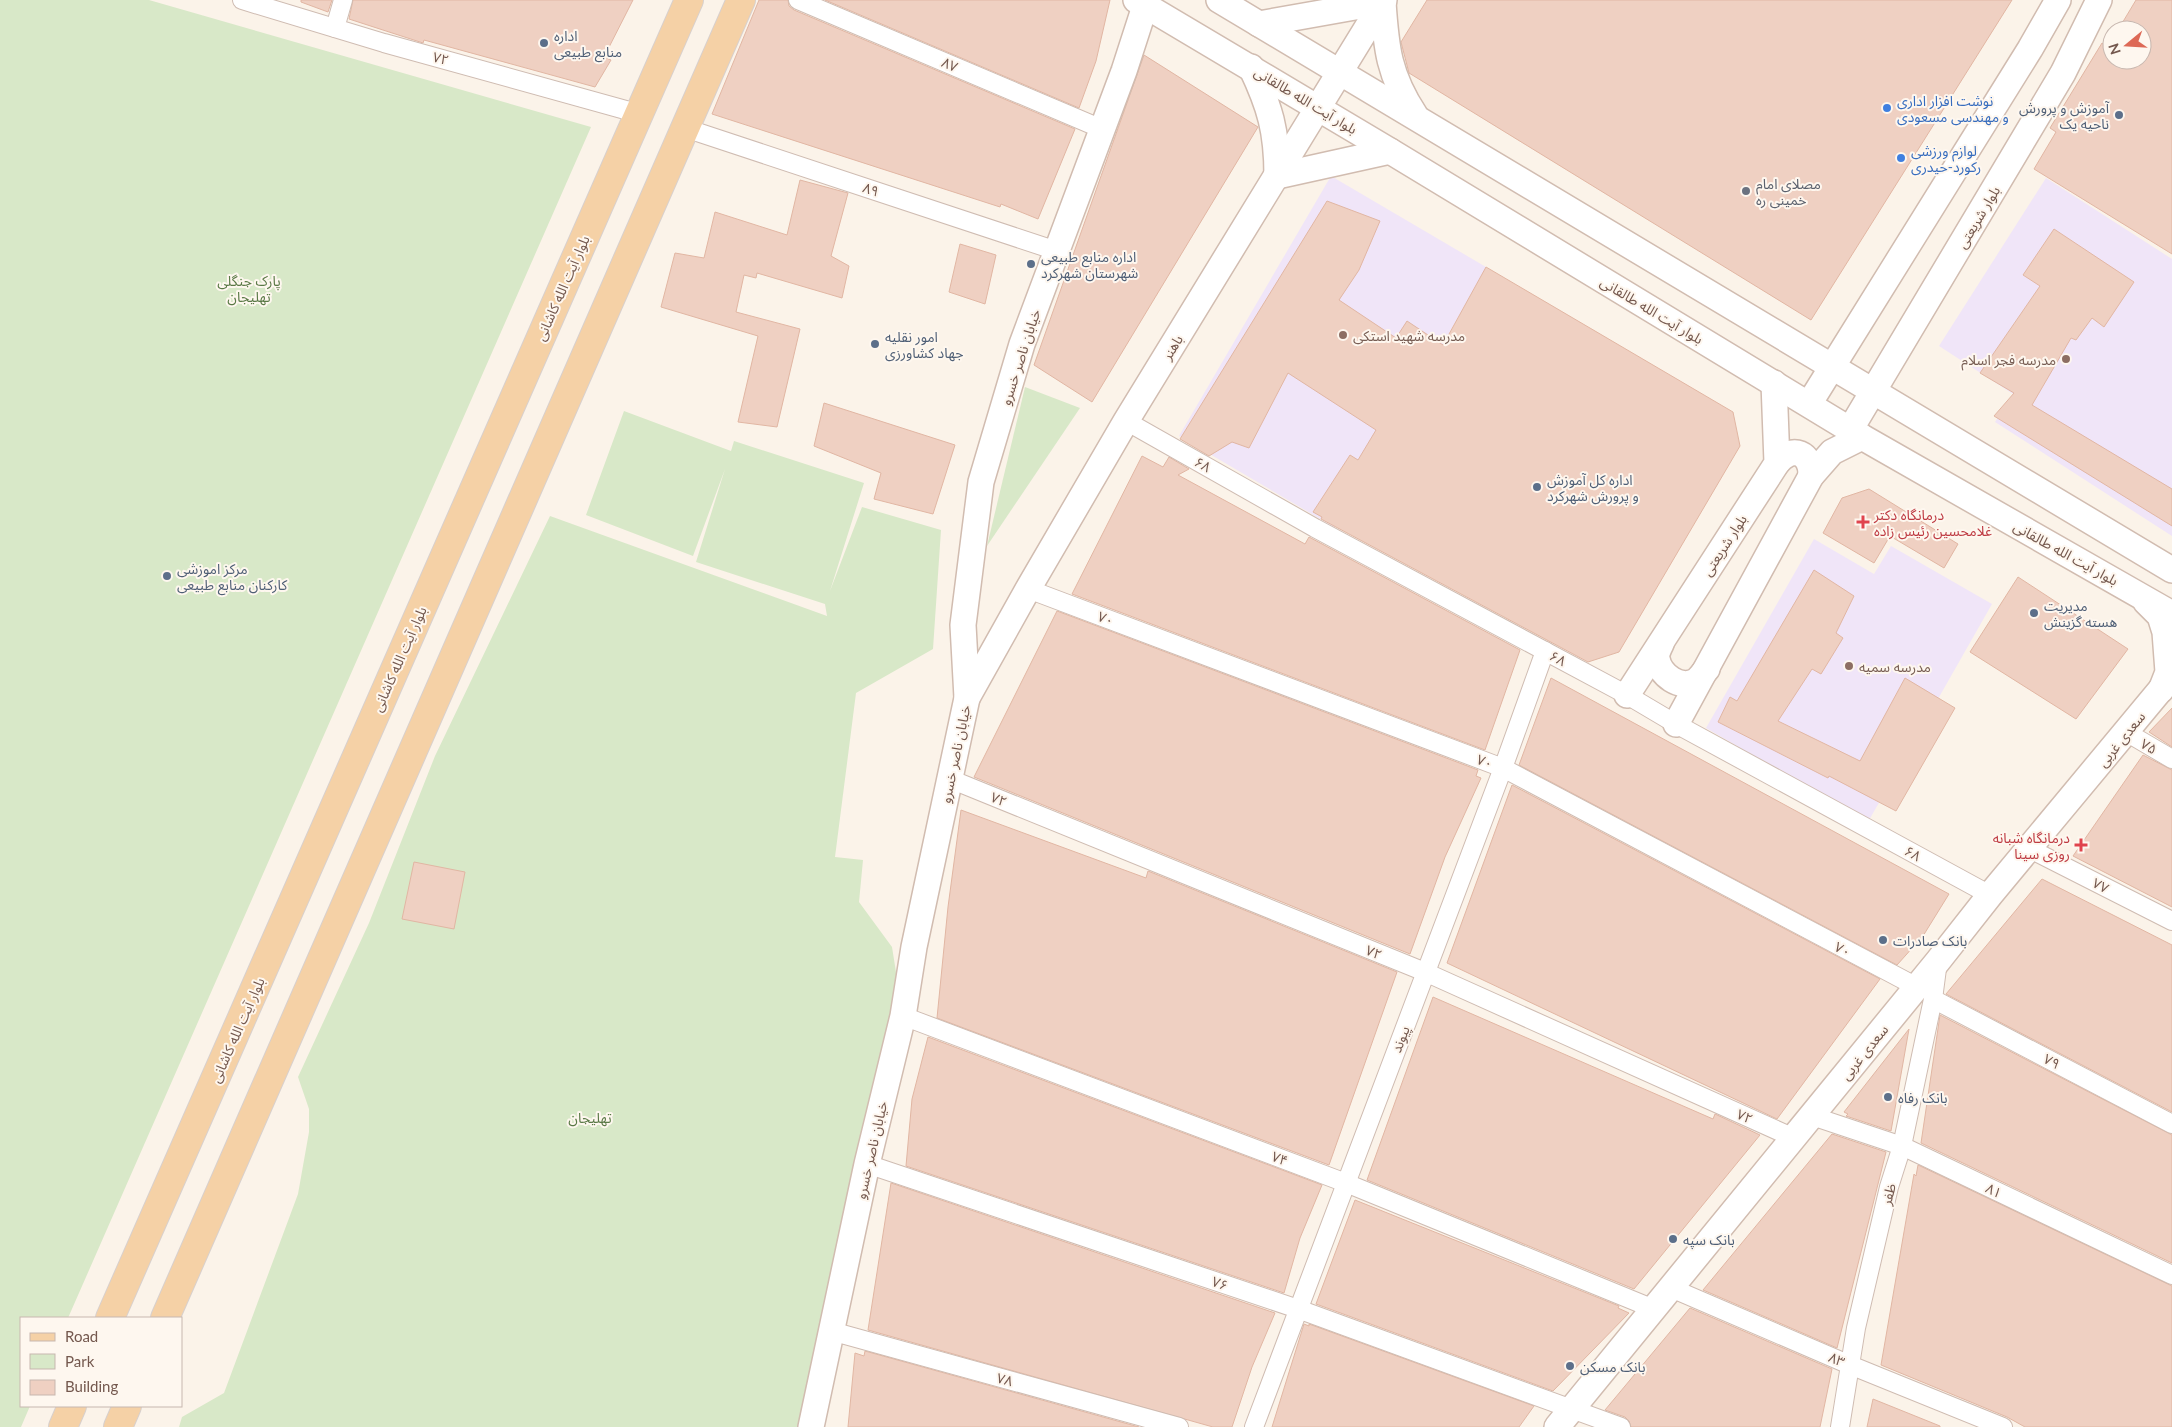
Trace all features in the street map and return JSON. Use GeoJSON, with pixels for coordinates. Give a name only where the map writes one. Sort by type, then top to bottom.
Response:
{"type":"FeatureCollection","features":[{"type":"Feature","properties":{"kind":"main road","name":"بلوار آیت الله کاشانی"},"geometry":{"type":"LineString","coordinates":[[110,1317],[689,0]]}},
{"type":"Feature","properties":{"kind":"main road"},"geometry":{"type":"LineString","coordinates":[[560,293],[602,232],[704,0]]}},
{"type":"Feature","properties":{"kind":"main road"},"geometry":{"type":"LineString","coordinates":[[605,310],[620,239],[725,0]]}},
{"type":"Feature","properties":{"kind":"main road"},"geometry":{"type":"LineString","coordinates":[[165,1317],[741,0]]}},
{"type":"Feature","properties":{"kind":"main road"},"geometry":{"type":"LineString","coordinates":[[1219,0],[1832,368],[2166,564]]}},
{"type":"Feature","properties":{"kind":"main road"},"geometry":{"type":"LineString","coordinates":[[1809,404],[2025,58],[2058,0]]}},
{"type":"Feature","properties":{"kind":"main road","name":"بلوار شریعتی"},"geometry":{"type":"LineString","coordinates":[[1856,433],[1873,392],[2063,73],[2099,0]]}},
{"type":"Feature","properties":{"kind":"main road"},"geometry":{"type":"LineString","coordinates":[[1259,24],[1384,1],[1386,45],[1390,63],[1403,97],[1417,118]]}},
{"type":"Feature","properties":{"kind":"main road","name":"باهنر"},"geometry":{"type":"LineString","coordinates":[[967,698],[1126,421],[1384,1]]}},
{"type":"Feature","properties":{"kind":"main road","name":"خیابان ناصر خسرو"},"geometry":{"type":"LineString","coordinates":[[811,1427],[867,1164],[903,1016],[914,947],[967,698],[963,625],[981,482],[1022,344],[1102,129],[1141,3]]}},
{"type":"Feature","properties":{"kind":"main road","name":"بلوار آیت الله طالقانی"},"geometry":{"type":"LineString","coordinates":[[1141,3],[1319,108],[1856,433],[2172,614]]}},
{"type":"Feature","properties":{"kind":"main road"},"geometry":{"type":"LineString","coordinates":[[1250,67],[1265,96],[1272,120],[1277,145],[1277,176],[1390,151]]}},
{"type":"Feature","properties":{"kind":"main road"},"geometry":{"type":"LineString","coordinates":[[1774,383],[1777,463]]}},
{"type":"Feature","properties":{"kind":"main road"},"geometry":{"type":"LineString","coordinates":[[1676,724],[1811,476],[1832,452],[1856,433]]}},
{"type":"Feature","properties":{"kind":"main road"},"geometry":{"type":"LineString","coordinates":[[1777,463],[1782,456],[1791,452],[1800,453],[1808,459],[1811,467],[1811,476]]}},
{"type":"Feature","properties":{"kind":"main road","name":"بلوار شریعتی"},"geometry":{"type":"LineString","coordinates":[[1627,695],[1777,463]]}},
{"type":"Feature","properties":{"kind":"main road"},"geometry":{"type":"LineString","coordinates":[[2135,592],[2160,616],[2165,632],[2168,684]]}},
{"type":"Feature","properties":{"kind":"main road"},"geometry":{"type":"LineString","coordinates":[[1661,644],[1656,657],[1661,669],[1671,680],[1690,684],[1698,680],[1707,669]]}},
{"type":"Feature","properties":{"kind":"main road","name":"سعدی غربی"},"geometry":{"type":"LineString","coordinates":[[1564,1418],[1812,1116],[1925,993],[1938,961],[1990,895],[2168,684]]}},
{"type":"Feature","properties":{"kind":"main road"},"geometry":{"type":"LineString","coordinates":[[63,1427],[72,1407]]}},
{"type":"Feature","properties":{"kind":"main road"},"geometry":{"type":"LineString","coordinates":[[118,1427],[127,1407]]}},
{"type":"Feature","properties":{"kind":"street","name":"۷۲"},"geometry":{"type":"LineString","coordinates":[[242,0],[640,114]]}},
{"type":"Feature","properties":{"kind":"street"},"geometry":{"type":"LineString","coordinates":[[335,28],[343,0]]}},
{"type":"Feature","properties":{"kind":"street","name":"۸۷"},"geometry":{"type":"LineString","coordinates":[[798,0],[1102,129]]}},
{"type":"Feature","properties":{"kind":"street","name":"۸۹"},"geometry":{"type":"LineString","coordinates":[[685,128],[1057,251]]}},
{"type":"Feature","properties":{"kind":"street","name":"۶۸"},"geometry":{"type":"LineString","coordinates":[[1126,421],[1315,528],[1627,695],[1676,724],[1990,895]]}},
{"type":"Feature","properties":{"kind":"street","name":"۷۰"},"geometry":{"type":"LineString","coordinates":[[1028,589],[1503,768],[1925,993]]}},
{"type":"Feature","properties":{"kind":"street","name":"پیوند"},"geometry":{"type":"LineString","coordinates":[[1254,1427],[1503,768],[1544,651]]}},
{"type":"Feature","properties":{"kind":"street","name":"۷۵"},"geometry":{"type":"LineString","coordinates":[[2126,732],[2172,759]]}},
{"type":"Feature","properties":{"kind":"street","name":"۷۲"},"geometry":{"type":"LineString","coordinates":[[950,779],[1426,972],[1794,1138]]}},
{"type":"Feature","properties":{"kind":"street","name":"۷۷"},"geometry":{"type":"LineString","coordinates":[[2030,849],[2172,921]]}},
{"type":"Feature","properties":{"kind":"street","name":"۷۹"},"geometry":{"type":"LineString","coordinates":[[1925,993],[2172,1124]]}},
{"type":"Feature","properties":{"kind":"street","name":"ظفر"},"geometry":{"type":"LineString","coordinates":[[1840,1427],[1856,1328],[1887,1197],[1902,1146],[1925,993]]}},
{"type":"Feature","properties":{"kind":"street","name":"۷۴"},"geometry":{"type":"LineString","coordinates":[[903,1016],[1346,1183],[1654,1308]]}},
{"type":"Feature","properties":{"kind":"street","name":"۸۱"},"geometry":{"type":"LineString","coordinates":[[1812,1116],[1902,1146],[2172,1275]]}},
{"type":"Feature","properties":{"kind":"street","name":"۷۶"},"geometry":{"type":"LineString","coordinates":[[867,1164],[1298,1309],[1564,1418],[1621,1427]]}},
{"type":"Feature","properties":{"kind":"street","name":"۸۳"},"geometry":{"type":"LineString","coordinates":[[1671,1288],[1850,1365],[2003,1427]]}},
{"type":"Feature","properties":{"kind":"street","name":"۷۸"},"geometry":{"type":"LineString","coordinates":[[831,1331],[1179,1427]]}},
{"type":"Feature","properties":{"kind":"shaded area","name":"مدرسه شهید استکی"},"geometry":{"type":"Polygon","coordinates":[[[1331,176],[1486,267],[1410,404],[1334,527],[1179,436],[1331,176]]]}},
{"type":"Feature","properties":{"kind":"shaded area","name":"مدرسه فجر اسلام"},"geometry":{"type":"Polygon","coordinates":[[[2046,178],[2172,259],[2172,536],[1995,422],[2013,394],[1939,346],[2046,178]]]}},
{"type":"Feature","properties":{"kind":"shaded area","name":"مدرسه سمیه"},"geometry":{"type":"Polygon","coordinates":[[[1814,539],[1874,574],[1891,546],[1992,604],[1868,822],[1706,728],[1814,539]]]}},
{"type":"Feature","properties":{"kind":"green space","name":"پارک جنگلی تهلیجان"},"geometry":{"type":"Polygon","coordinates":[[[0,0],[149,0],[591,127],[68,1317],[20,1317],[20,1407],[30,1407],[21,1427],[0,1427],[0,0]]]}},
{"type":"Feature","properties":{"kind":"green space"},"geometry":{"type":"Polygon","coordinates":[[[1025,387],[1080,408],[987,546],[1025,387]]]}},
{"type":"Feature","properties":{"kind":"green space","name":"تهلیجان"},"geometry":{"type":"Polygon","coordinates":[[[624,411],[731,451],[734,441],[864,483],[830,591],[862,507],[941,530],[933,649],[856,693],[835,857],[863,860],[859,902],[892,947],[903,1016],[803,1427],[179,1427],[182,1417],[224,1393],[298,1194],[309,1132],[309,1109],[298,1077],[369,923],[435,756],[550,516],[827,616],[825,604],[696,562],[725,469],[693,556],[586,515],[624,411]]]}},
{"type":"Feature","properties":{"kind":"building"},"geometry":{"type":"Polygon","coordinates":[[[301,0],[332,0],[328,12],[301,2],[301,0]]]}},
{"type":"Feature","properties":{"kind":"building"},"geometry":{"type":"Polygon","coordinates":[[[353,0],[633,0],[604,57],[611,60],[595,87],[424,40],[423,43],[349,19],[353,0]]]}},
{"type":"Feature","properties":{"kind":"building"},"geometry":{"type":"Polygon","coordinates":[[[759,0],[788,0],[789,6],[794,10],[1075,129],[1038,219],[1001,204],[1000,207],[712,114],[759,0]]]}},
{"type":"Feature","properties":{"kind":"building"},"geometry":{"type":"Polygon","coordinates":[[[825,0],[1110,0],[1096,61],[1079,108],[825,0]]]}},
{"type":"Feature","properties":{"kind":"building","name":"مصلای امام خمینی ره"},"geometry":{"type":"Polygon","coordinates":[[[1427,0],[2012,0],[1811,320],[1409,73],[1401,42],[1427,0]]]}},
{"type":"Feature","properties":{"kind":"building","name":"آموزش و پرورش ناحیه یک"},"geometry":{"type":"Polygon","coordinates":[[[2136,0],[2172,0],[2172,254],[2034,169],[2056,132],[2050,128],[2102,43],[2102,70],[2152,70],[2152,20],[2124,20],[2136,0]]]}},
{"type":"Feature","properties":{"kind":"building"},"geometry":{"type":"Polygon","coordinates":[[[1144,55],[1258,127],[1092,402],[1034,365],[1144,55]]]}},
{"type":"Feature","properties":{"kind":"building"},"geometry":{"type":"Polygon","coordinates":[[[800,180],[848,193],[831,256],[849,266],[842,298],[757,273],[756,278],[744,275],[736,312],[800,329],[777,427],[738,422],[758,336],[661,307],[675,253],[704,258],[715,212],[787,235],[800,180]]]}},
{"type":"Feature","properties":{"kind":"building","name":"اداره کل آموزش و پرورش شهرکرد"},"geometry":{"type":"Polygon","coordinates":[[[1327,201],[1380,221],[1359,270],[1339,300],[1396,338],[1407,321],[1443,345],[1486,267],[1733,412],[1740,446],[1619,652],[1588,662],[1321,519],[1322,517],[1313,512],[1350,455],[1358,460],[1376,430],[1288,373],[1249,448],[1232,442],[1209,456],[1180,439],[1327,201]]]}},
{"type":"Feature","properties":{"kind":"building"},"geometry":{"type":"Polygon","coordinates":[[[2054,229],[2134,282],[2104,327],[2092,318],[2076,340],[2071,338],[2032,405],[2172,489],[2172,526],[1994,416],[2014,393],[1980,373],[2040,286],[2023,275],[2054,229]]]}},
{"type":"Feature","properties":{"kind":"building"},"geometry":{"type":"Polygon","coordinates":[[[960,244],[996,255],[985,304],[949,292],[960,244]]]}},
{"type":"Feature","properties":{"kind":"building"},"geometry":{"type":"Polygon","coordinates":[[[824,403],[955,445],[933,514],[874,499],[881,473],[814,446],[824,403]]]}},
{"type":"Feature","properties":{"kind":"building"},"geometry":{"type":"Polygon","coordinates":[[[1142,456],[1163,467],[1169,457],[1189,469],[1178,475],[1305,544],[1309,537],[1520,650],[1485,750],[1072,594],[1142,456]]]}},
{"type":"Feature","properties":{"kind":"building","name":"درمانگاه دکتر غلامحسین رئیس زاده"},"geometry":{"type":"Polygon","coordinates":[[[1869,489],[1958,544],[1944,568],[1890,536],[1874,563],[1823,533],[1842,498],[1869,489]]]}},
{"type":"Feature","properties":{"kind":"building"},"geometry":{"type":"Polygon","coordinates":[[[1814,570],[1854,596],[1836,633],[1843,638],[1821,674],[1812,669],[1778,721],[1860,761],[1905,678],[1955,708],[1896,811],[1718,722],[1730,697],[1737,701],[1814,570]]]}},
{"type":"Feature","properties":{"kind":"building","name":"مدیریت هسته گزینش"},"geometry":{"type":"Polygon","coordinates":[[[2018,577],[2128,649],[2076,719],[1970,652],[2018,577]]]}},
{"type":"Feature","properties":{"kind":"building"},"geometry":{"type":"Polygon","coordinates":[[[1057,611],[1478,770],[1476,776],[1481,778],[1445,857],[1410,954],[974,777],[1057,611]]]}},
{"type":"Feature","properties":{"kind":"building"},"geometry":{"type":"Polygon","coordinates":[[[1551,678],[1949,894],[1923,936],[1897,965],[1519,765],[1551,678]]]}},
{"type":"Feature","properties":{"kind":"building"},"geometry":{"type":"Polygon","coordinates":[[[2172,708],[2172,747],[2149,732],[2172,708]]]}},
{"type":"Feature","properties":{"kind":"building"},"geometry":{"type":"Polygon","coordinates":[[[2143,755],[2172,770],[2172,907],[2073,856],[2143,755]]]}},
{"type":"Feature","properties":{"kind":"building"},"geometry":{"type":"Polygon","coordinates":[[[1512,785],[1880,979],[1777,1119],[1447,963],[1512,785]]]}},
{"type":"Feature","properties":{"kind":"building"},"geometry":{"type":"Polygon","coordinates":[[[961,810],[1146,878],[1148,871],[1397,972],[1329,1165],[937,1018],[948,907],[961,810]]]}},
{"type":"Feature","properties":{"kind":"building"},"geometry":{"type":"Polygon","coordinates":[[[414,862],[465,872],[454,929],[402,919],[414,862]]]}},
{"type":"Feature","properties":{"kind":"building"},"geometry":{"type":"Polygon","coordinates":[[[2042,879],[2172,945],[2172,1112],[1946,994],[2042,879]]]}},
{"type":"Feature","properties":{"kind":"building"},"geometry":{"type":"Polygon","coordinates":[[[1433,997],[1713,1119],[1715,1114],[1760,1135],[1634,1289],[1367,1180],[1433,997]]]}},
{"type":"Feature","properties":{"kind":"building"},"geometry":{"type":"Polygon","coordinates":[[[1940,1015],[2172,1135],[2172,1263],[1921,1143],[1940,1015]]]}},
{"type":"Feature","properties":{"kind":"building"},"geometry":{"type":"Polygon","coordinates":[[[1909,1029],[1891,1131],[1846,1116],[1848,1114],[1844,1112],[1909,1029]]]}},
{"type":"Feature","properties":{"kind":"building"},"geometry":{"type":"Polygon","coordinates":[[[928,1037],[1322,1185],[1300,1238],[1284,1293],[906,1166],[912,1099],[928,1037]]]}},
{"type":"Feature","properties":{"kind":"building"},"geometry":{"type":"Polygon","coordinates":[[[1832,1134],[1886,1152],[1837,1348],[1703,1290],[1832,1134]]]}},
{"type":"Feature","properties":{"kind":"building"},"geometry":{"type":"Polygon","coordinates":[[[1918,1165],[2172,1286],[2172,1427],[2025,1427],[2007,1417],[1881,1365],[1914,1174],[1916,1176],[1918,1165]]]}},
{"type":"Feature","properties":{"kind":"building"},"geometry":{"type":"Polygon","coordinates":[[[891,1183],[1275,1313],[1252,1367],[1232,1427],[1213,1427],[868,1330],[891,1183]]]}},
{"type":"Feature","properties":{"kind":"building"},"geometry":{"type":"Polygon","coordinates":[[[1355,1200],[1619,1306],[1618,1308],[1629,1313],[1553,1391],[1316,1304],[1355,1200]]]}},
{"type":"Feature","properties":{"kind":"building"},"geometry":{"type":"Polygon","coordinates":[[[1690,1308],[1832,1369],[1820,1427],[1631,1427],[1625,1417],[1605,1410],[1690,1308]]]}},
{"type":"Feature","properties":{"kind":"building"},"geometry":{"type":"Polygon","coordinates":[[[1304,1324],[1309,1326],[1309,1324],[1534,1406],[1519,1427],[1272,1427],[1304,1324]]]}},
{"type":"Feature","properties":{"kind":"building"},"geometry":{"type":"Polygon","coordinates":[[[865,1351],[1139,1427],[848,1427],[855,1353],[864,1356],[865,1351]]]}},
{"type":"Feature","properties":{"kind":"building"},"geometry":{"type":"Polygon","coordinates":[[[1873,1399],[1940,1426],[1940,1427],[1867,1427],[1873,1399]]]}},
{"type":"Feature","properties":{"kind":"place","name":"اداره منابع طبیعی"},"geometry":{"type":"Point","coordinates":[544,43]}},
{"type":"Feature","properties":{"kind":"place","name":"نوشت افزار اداری و مهندسی مسعودی"},"geometry":{"type":"Point","coordinates":[1887,108]}},
{"type":"Feature","properties":{"kind":"place","name":"آموزش و پرورش ناحیه یک"},"geometry":{"type":"Point","coordinates":[2119,115]}},
{"type":"Feature","properties":{"kind":"place","name":"لوازم ورزشی رکورد-حیدری"},"geometry":{"type":"Point","coordinates":[1901,158]}},
{"type":"Feature","properties":{"kind":"place","name":"مصلای امام خمینی ره"},"geometry":{"type":"Point","coordinates":[1746,191]}},
{"type":"Feature","properties":{"kind":"place","name":"اداره منابع طبیعی شهرستان شهرکرد"},"geometry":{"type":"Point","coordinates":[1031,264]}},
{"type":"Feature","properties":{"kind":"place","name":"مدرسه شهید استکی"},"geometry":{"type":"Point","coordinates":[1343,335]}},
{"type":"Feature","properties":{"kind":"place","name":"امور نقلیه جهاد کشاورزی"},"geometry":{"type":"Point","coordinates":[875,344]}},
{"type":"Feature","properties":{"kind":"place","name":"مدرسه فجر اسلام"},"geometry":{"type":"Point","coordinates":[2066,359]}},
{"type":"Feature","properties":{"kind":"place","name":"اداره کل آموزش و پرورش شهرکرد"},"geometry":{"type":"Point","coordinates":[1537,487]}},
{"type":"Feature","properties":{"kind":"place","name":"درمانگاه دکتر غلامحسین رئیس زاده"},"geometry":{"type":"Point","coordinates":[1863,522]}},
{"type":"Feature","properties":{"kind":"place","name":"مرکز اموزشی کارکنان منابع طبیعی"},"geometry":{"type":"Point","coordinates":[167,576]}},
{"type":"Feature","properties":{"kind":"place","name":"مدیریت هسته گزینش"},"geometry":{"type":"Point","coordinates":[2034,613]}},
{"type":"Feature","properties":{"kind":"place","name":"مدرسه سمیه"},"geometry":{"type":"Point","coordinates":[1849,666]}},
{"type":"Feature","properties":{"kind":"place","name":"درمانگاه شبانه روزی سینا"},"geometry":{"type":"Point","coordinates":[2081,845]}},
{"type":"Feature","properties":{"kind":"place","name":"بانک صادرات"},"geometry":{"type":"Point","coordinates":[1883,940]}},
{"type":"Feature","properties":{"kind":"place","name":"بانک رفاه"},"geometry":{"type":"Point","coordinates":[1888,1097]}},
{"type":"Feature","properties":{"kind":"place","name":"بانک سپه"},"geometry":{"type":"Point","coordinates":[1673,1239]}},
{"type":"Feature","properties":{"kind":"place","name":"بانک مسکن"},"geometry":{"type":"Point","coordinates":[1570,1366]}}]}
